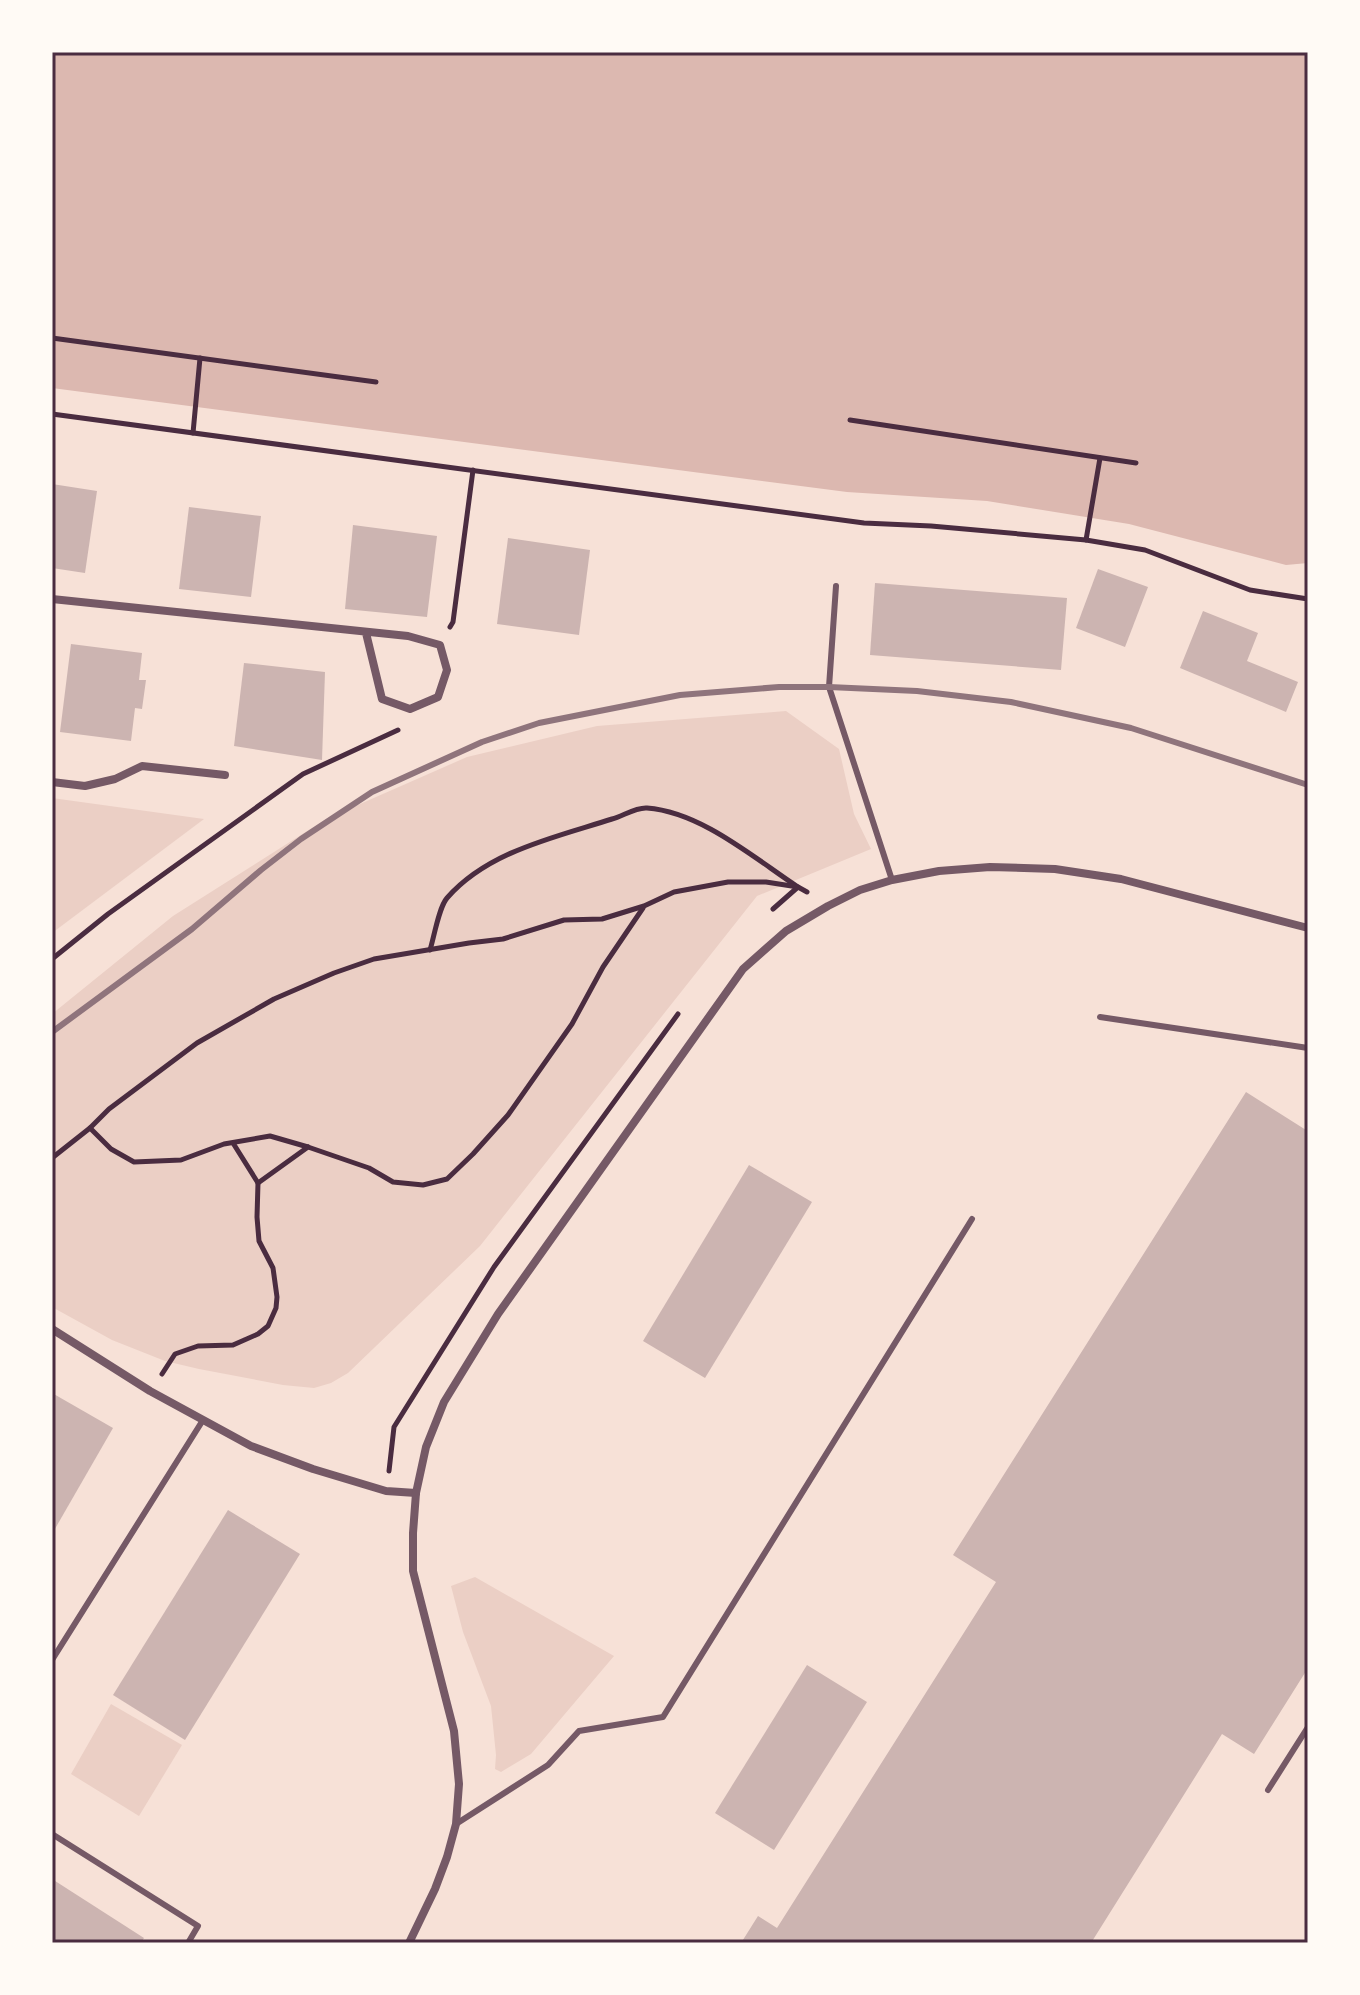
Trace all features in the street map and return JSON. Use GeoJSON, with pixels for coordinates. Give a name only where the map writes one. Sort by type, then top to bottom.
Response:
{"type":"FeatureCollection","features":[{"type":"Feature","properties":{"kind":"street"},"geometry":{"type":"LineString","coordinates":[[52,599],[408,636],[440,645],[447,670],[438,697],[410,709],[382,699],[366,633]]}},
{"type":"Feature","properties":{"kind":"street"},"geometry":{"type":"LineString","coordinates":[[52,782],[85,786],[115,779],[142,766],[225,775]]}},
{"type":"Feature","properties":{"kind":"street"},"geometry":{"type":"LineString","coordinates":[[409,1943],[447,1857],[456,1824],[459,1784],[454,1731],[413,1571],[416,1493],[426,1447],[444,1402],[498,1314],[743,969],[786,931],[860,890],[939,871],[977,868],[1055,869],[1121,879],[1308,928]]}},
{"type":"Feature","properties":{"kind":"street"},"geometry":{"type":"LineString","coordinates":[[52,1329],[150,1391],[251,1446],[386,1491],[416,1493]]}},
{"type":"Feature","properties":{"kind":"lane"},"geometry":{"type":"LineString","coordinates":[[836,586],[829,687],[892,880]]}},
{"type":"Feature","properties":{"kind":"lane"},"geometry":{"type":"LineString","coordinates":[[1100,1017],[1308,1048]]}},
{"type":"Feature","properties":{"kind":"lane"},"geometry":{"type":"LineString","coordinates":[[456,1824],[548,1765],[579,1731],[663,1717],[972,1219]]}},
{"type":"Feature","properties":{"kind":"lane"},"geometry":{"type":"LineString","coordinates":[[52,1660],[203,1420]]}},
{"type":"Feature","properties":{"kind":"lane"},"geometry":{"type":"LineString","coordinates":[[1268,1790],[1308,1727]]}},
{"type":"Feature","properties":{"kind":"lane"},"geometry":{"type":"LineString","coordinates":[[52,1834],[198,1926],[188,1943]]}},
{"type":"Feature","properties":{"kind":"path"},"geometry":{"type":"LineString","coordinates":[[52,338],[376,382]]}},
{"type":"Feature","properties":{"kind":"path"},"geometry":{"type":"LineString","coordinates":[[193,433],[200,358]]}},
{"type":"Feature","properties":{"kind":"path"},"geometry":{"type":"LineString","coordinates":[[52,414],[864,523],[1086,540],[1145,550],[1250,590],[1308,599]]}},
{"type":"Feature","properties":{"kind":"path"},"geometry":{"type":"LineString","coordinates":[[850,420],[1136,463]]}},
{"type":"Feature","properties":{"kind":"path"},"geometry":{"type":"LineString","coordinates":[[1086,540],[1100,458]]}},
{"type":"Feature","properties":{"kind":"path"},"geometry":{"type":"LineString","coordinates":[[440,645],[453,622],[473,470]]}},
{"type":"Feature","properties":{"kind":"path"},"geometry":{"type":"LineString","coordinates":[[52,959],[108,914],[303,774],[399,729]]}},
{"type":"Feature","properties":{"kind":"path"},"geometry":{"type":"LineString","coordinates":[[430,950],[445,900],[481,868],[566,832],[643,807],[675,814],[718,833],[828,906]]}},
{"type":"Feature","properties":{"kind":"path"},"geometry":{"type":"LineString","coordinates":[[52,1158],[109,1109],[197,1043],[274,999],[334,973],[374,959],[503,939],[564,920],[602,919],[644,906],[674,892],[728,882],[766,882],[798,887]]}},
{"type":"Feature","properties":{"kind":"path"},"geometry":{"type":"LineString","coordinates":[[90,1128],[111,1149],[134,1162],[181,1160],[224,1144],[270,1136],[369,1168],[393,1182],[423,1185],[447,1179],[508,1115],[572,1024],[603,967],[644,906]]}},
{"type":"Feature","properties":{"kind":"path"},"geometry":{"type":"LineString","coordinates":[[150,1391],[175,1354],[198,1346],[233,1345],[258,1334],[268,1326],[276,1308],[273,1268],[259,1241],[258,1183],[233,1143]]}},
{"type":"Feature","properties":{"kind":"path"},"geometry":{"type":"LineString","coordinates":[[258,1183],[308,1147]]}},
{"type":"Feature","properties":{"kind":"shaded area"},"geometry":{"type":"Polygon","coordinates":[[[52,52],[1308,52],[1308,563],[1286,565],[1129,524],[987,501],[847,492],[52,388],[52,52]]]}},
{"type":"Feature","properties":{"kind":"shaded area"},"geometry":{"type":"Polygon","coordinates":[[[786,711],[839,749],[854,814],[871,849],[757,896],[480,1246],[348,1373],[314,1388],[199,1369],[165,1361],[112,1340],[52,1307],[52,1014],[173,916],[326,819],[467,757],[597,726],[786,711]]]}},
{"type":"Feature","properties":{"kind":"shaded area"},"geometry":{"type":"Polygon","coordinates":[[[52,798],[204,819],[52,933],[52,798]]]}},
{"type":"Feature","properties":{"kind":"shaded area"},"geometry":{"type":"Polygon","coordinates":[[[475,1577],[614,1656],[531,1754],[501,1772],[495,1769],[491,1706],[463,1632],[451,1586],[475,1577]]]}},
{"type":"Feature","properties":{"kind":"shaded area"},"geometry":{"type":"Polygon","coordinates":[[[111,1704],[182,1745],[139,1816],[71,1774],[111,1704]]]}},
{"type":"Feature","properties":{"kind":"building"},"geometry":{"type":"Polygon","coordinates":[[[52,484],[97,491],[85,573],[52,568],[52,484]]]}},
{"type":"Feature","properties":{"kind":"building"},"geometry":{"type":"Polygon","coordinates":[[[189,507],[261,516],[251,597],[179,589],[189,507]]]}},
{"type":"Feature","properties":{"kind":"building"},"geometry":{"type":"Polygon","coordinates":[[[353,525],[437,536],[427,617],[345,609],[353,525]]]}},
{"type":"Feature","properties":{"kind":"building"},"geometry":{"type":"Polygon","coordinates":[[[508,538],[590,550],[579,635],[497,624],[508,538]]]}},
{"type":"Feature","properties":{"kind":"building"},"geometry":{"type":"Polygon","coordinates":[[[1098,569],[1148,587],[1125,647],[1076,628],[1098,569]]]}},
{"type":"Feature","properties":{"kind":"building"},"geometry":{"type":"Polygon","coordinates":[[[875,583],[1067,598],[1061,670],[870,655],[875,583]]]}},
{"type":"Feature","properties":{"kind":"building"},"geometry":{"type":"Polygon","coordinates":[[[1203,611],[1258,633],[1247,661],[1298,682],[1286,712],[1180,668],[1203,611]]]}},
{"type":"Feature","properties":{"kind":"building"},"geometry":{"type":"Polygon","coordinates":[[[71,644],[142,653],[139,680],[146,680],[142,709],[135,708],[131,741],[60,732],[71,644]]]}},
{"type":"Feature","properties":{"kind":"building"},"geometry":{"type":"Polygon","coordinates":[[[244,663],[325,672],[322,760],[234,746],[244,663]]]}},
{"type":"Feature","properties":{"kind":"building"},"geometry":{"type":"Polygon","coordinates":[[[1246,1092],[1306,1130],[1308,1127],[1308,1668],[1254,1754],[1222,1734],[1091,1943],[741,1943],[758,1916],[777,1928],[996,1582],[953,1555],[1246,1092]]]}},
{"type":"Feature","properties":{"kind":"building"},"geometry":{"type":"Polygon","coordinates":[[[749,1165],[812,1202],[705,1378],[643,1341],[749,1165]]]}},
{"type":"Feature","properties":{"kind":"building"},"geometry":{"type":"Polygon","coordinates":[[[52,1393],[113,1428],[52,1534],[52,1393]]]}},
{"type":"Feature","properties":{"kind":"building"},"geometry":{"type":"Polygon","coordinates":[[[228,1510],[300,1554],[185,1740],[113,1695],[228,1510]]]}},
{"type":"Feature","properties":{"kind":"building"},"geometry":{"type":"Polygon","coordinates":[[[807,1665],[867,1702],[774,1850],[715,1813],[807,1665]]]}},
{"type":"Feature","properties":{"kind":"building"},"geometry":{"type":"Polygon","coordinates":[[[52,1879],[144,1938],[141,1943],[52,1943],[52,1879]]]}},
{"type":"Feature","properties":{"kind":"railway"},"geometry":{"type":"LineString","coordinates":[[52,1032],[192,929],[301,839],[372,792],[482,742],[539,723],[680,695],[779,687],[829,687],[917,691],[1011,702],[1131,728],[1308,785]]}}]}
